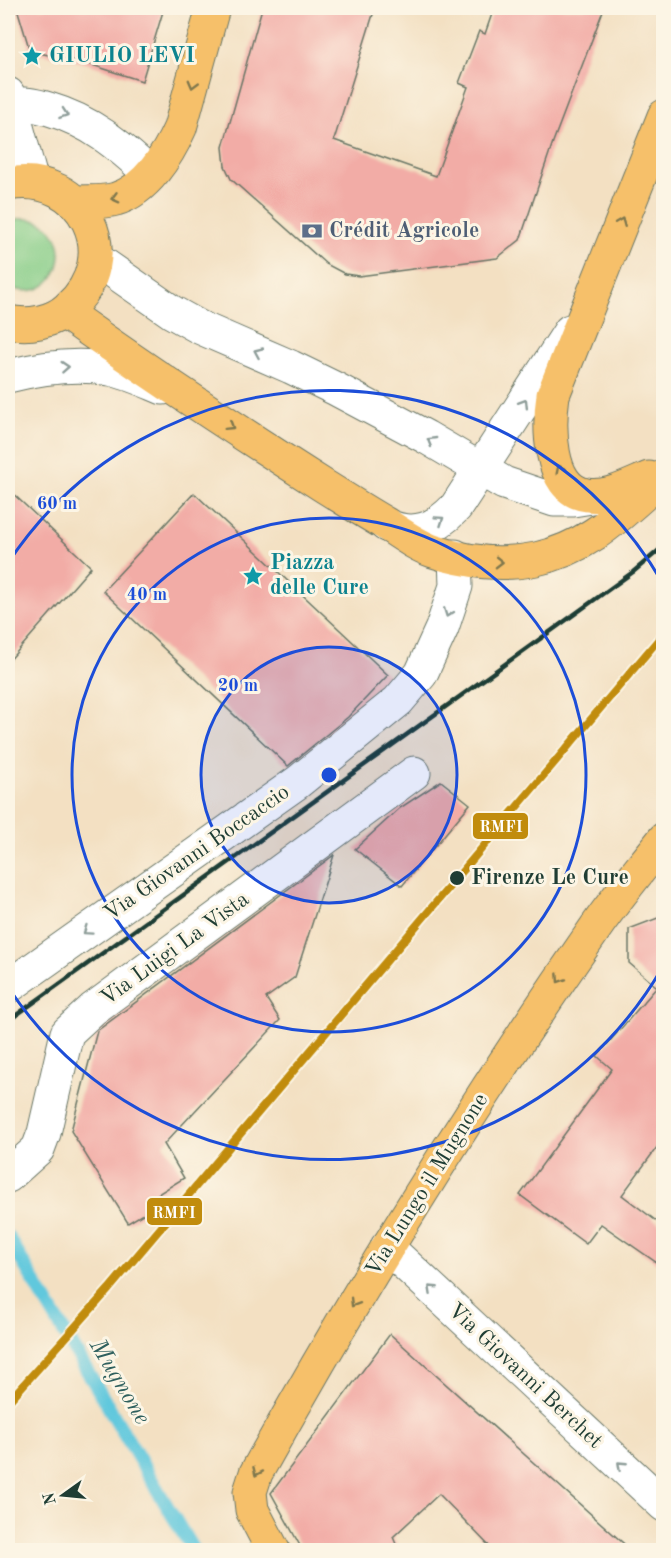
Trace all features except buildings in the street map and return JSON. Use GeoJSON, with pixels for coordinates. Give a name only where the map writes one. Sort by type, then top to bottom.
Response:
{"type":"FeatureCollection","features":[{"type":"Feature","properties":{"kind":"main road"},"geometry":{"type":"LineString","coordinates":[[74,202],[115,200],[129,193],[150,174],[172,145],[185,112],[213,8]]}},
{"type":"Feature","properties":{"kind":"main road"},"geometry":{"type":"LineString","coordinates":[[663,116],[553,395],[550,415],[551,443],[557,465],[570,486],[579,493],[606,495],[663,471]]}},
{"type":"Feature","properties":{"kind":"main road"},"geometry":{"type":"LineString","coordinates":[[8,321],[35,323],[64,312],[80,298],[86,289],[96,259],[93,232],[88,220],[74,202],[50,186],[20,183]]}},
{"type":"Feature","properties":{"kind":"main road"},"geometry":{"type":"LineString","coordinates":[[64,312],[181,395],[416,544],[433,551],[494,562],[510,562],[534,559],[578,546],[609,524],[663,476]]}},
{"type":"Feature","properties":{"kind":"main road","name":"Via Lungo il Mugnone"},"geometry":{"type":"LineString","coordinates":[[273,1551],[252,1510],[250,1492],[256,1473],[387,1247],[501,1068],[586,941],[663,839]]}},
{"type":"Feature","properties":{"kind":"street"},"geometry":{"type":"LineString","coordinates":[[20,183],[8,101],[35,105],[81,120],[98,129],[123,148],[150,174]]}},
{"type":"Feature","properties":{"kind":"street"},"geometry":{"type":"LineString","coordinates":[[96,259],[172,312],[199,327],[336,389],[426,437],[504,483],[554,500],[573,500],[606,495]]}},
{"type":"Feature","properties":{"kind":"street"},"geometry":{"type":"LineString","coordinates":[[386,525],[408,532],[430,527],[447,517],[456,507],[481,471],[594,288]]}},
{"type":"Feature","properties":{"kind":"street"},"geometry":{"type":"LineString","coordinates":[[8,376],[60,367],[91,367],[129,374],[181,395]]}},
{"type":"Feature","properties":{"kind":"street","name":"Via Giovanni Boccaccio"},"geometry":{"type":"LineString","coordinates":[[8,987],[292,786],[398,701],[421,674],[442,628],[456,586],[455,556]]}},
{"type":"Feature","properties":{"kind":"street","name":"Via Luigi La Vista"},"geometry":{"type":"LineString","coordinates":[[8,1176],[38,1149],[44,1133],[67,1033],[93,1009],[414,774]]}},
{"type":"Feature","properties":{"kind":"street","name":"Via Giovanni Berchet"},"geometry":{"type":"LineString","coordinates":[[387,1247],[663,1505]]}},
{"type":"Feature","properties":{"kind":"green space"},"geometry":{"type":"Polygon","coordinates":[[[18,219],[38,222],[52,231],[59,245],[60,260],[54,275],[44,286],[28,291],[8,287],[8,223],[18,219]]]}},
{"type":"Feature","properties":{"kind":"waterway","name":"Mugnone"},"geometry":{"type":"LineString","coordinates":[[8,1237],[193,1550]]}},
{"type":"Feature","properties":{"kind":"railway"},"geometry":{"type":"LineString","coordinates":[[8,1021],[633,572],[664,546]]}},
{"type":"Feature","properties":{"kind":"transit line","name":"RMFI"},"geometry":{"type":"LineString","coordinates":[[8,1402],[109,1289],[664,633]]}},
{"type":"Feature","properties":{"kind":"place","name":"GIULIO LEVI"},"geometry":{"type":"Point","coordinates":[32,56]}},
{"type":"Feature","properties":{"kind":"place","name":"Crédit Agricole"},"geometry":{"type":"Point","coordinates":[312,231]}},
{"type":"Feature","properties":{"kind":"place","name":"Piazza delle Cure"},"geometry":{"type":"Point","coordinates":[253,576]}},
{"type":"Feature","properties":{"kind":"place","name":"Firenze Le Cure"},"geometry":{"type":"Point","coordinates":[457,878]}}]}
